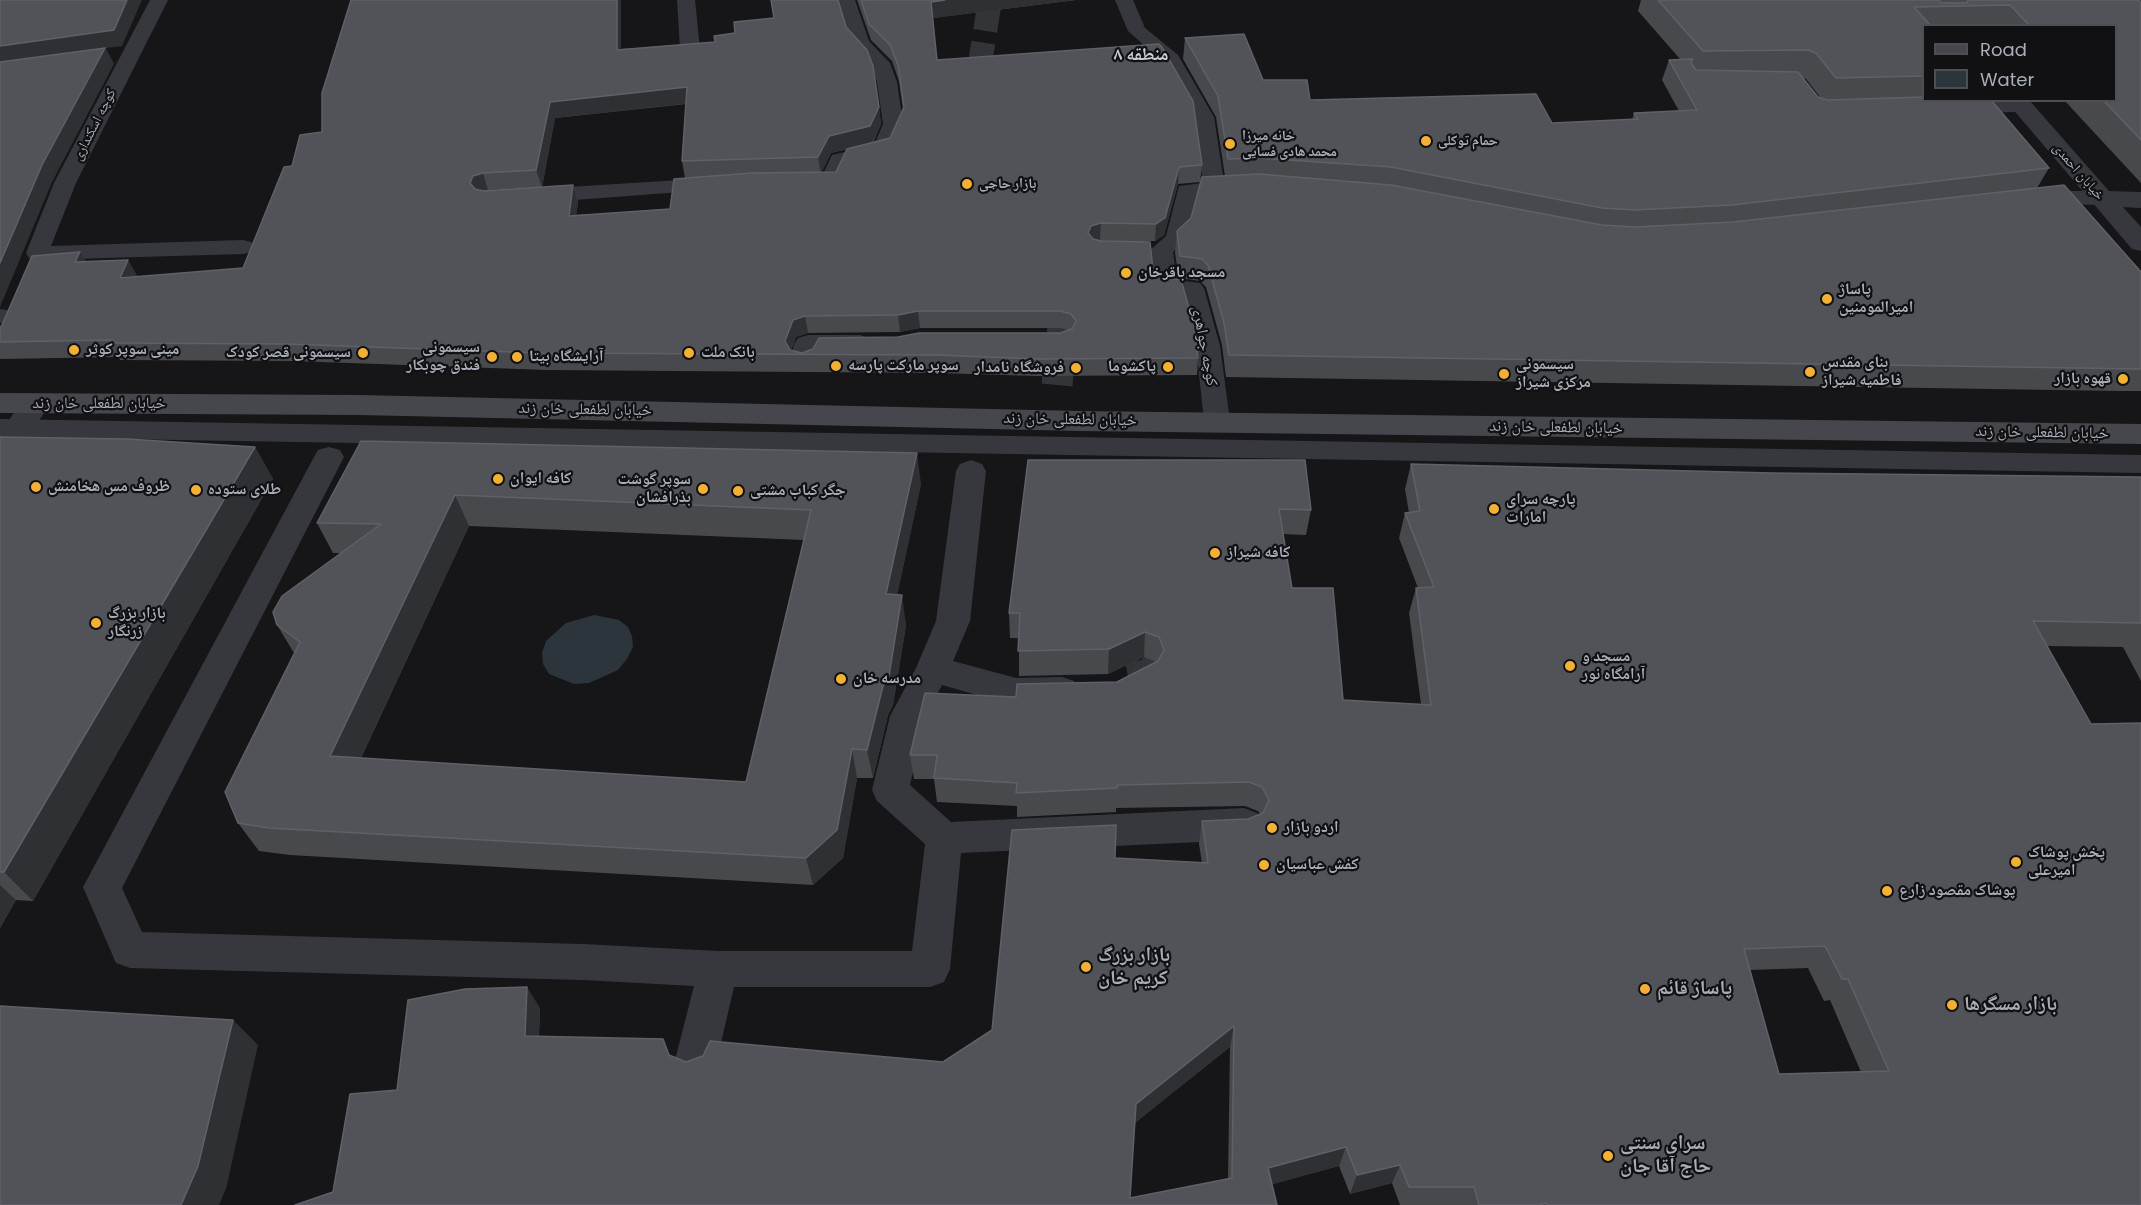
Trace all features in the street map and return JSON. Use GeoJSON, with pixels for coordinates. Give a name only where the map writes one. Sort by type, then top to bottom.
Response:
{"type":"FeatureCollection","features":[{"type":"Feature","properties":{"kind":"street","name":"خیابان احمدی"},"geometry":{"type":"LineString","coordinates":[[2019,104],[2141,243]]}},
{"type":"Feature","properties":{"kind":"street"},"geometry":{"type":"LineString","coordinates":[[2100,198],[2141,200]]}},
{"type":"Feature","properties":{"kind":"street"},"geometry":{"type":"LineString","coordinates":[[801,371],[807,344],[889,343]]}},
{"type":"Feature","properties":{"kind":"street","name":"خیابان لطفعلی خان زند"},"geometry":{"type":"LineString","coordinates":[[0,403],[359,405],[1499,428],[2141,434]]}},
{"type":"Feature","properties":{"kind":"street"},"geometry":{"type":"LineString","coordinates":[[0,456],[9,428],[35,404]]}},
{"type":"Feature","properties":{"kind":"street"},"geometry":{"type":"LineString","coordinates":[[329,458],[102,887],[130,950],[718,969],[930,969],[944,838]]}},
{"type":"Feature","properties":{"kind":"street"},"geometry":{"type":"LineString","coordinates":[[971,471],[952,621],[933,669],[908,716],[890,790],[944,838],[1244,824]]}},
{"type":"Feature","properties":{"kind":"street"},"geometry":{"type":"LineString","coordinates":[[933,669],[1016,692],[1093,691]]}},
{"type":"Feature","properties":{"kind":"street"},"geometry":{"type":"LineString","coordinates":[[696,1060],[718,969]]}},
{"type":"Feature","properties":{"kind":"lane","name":"کوچه اسکنداری"},"geometry":{"type":"LineString","coordinates":[[0,341],[65,183],[159,0]]}},
{"type":"Feature","properties":{"kind":"lane"},"geometry":{"type":"LineString","coordinates":[[686,0],[690,49]]}},
{"type":"Feature","properties":{"kind":"lane"},"geometry":{"type":"LineString","coordinates":[[787,182],[830,182],[839,159],[883,150],[893,124],[887,82],[880,63],[860,43],[846,0]]}},
{"type":"Feature","properties":{"kind":"lane"},"geometry":{"type":"LineString","coordinates":[[1124,0],[1137,31],[1171,59],[1204,117],[1214,188],[1257,187]]}},
{"type":"Feature","properties":{"kind":"lane"},"geometry":{"type":"LineString","coordinates":[[110,56],[132,53]]}},
{"type":"Feature","properties":{"kind":"lane"},"geometry":{"type":"LineString","coordinates":[[1935,109],[2019,104]]}},
{"type":"Feature","properties":{"kind":"lane"},"geometry":{"type":"LineString","coordinates":[[512,197],[732,183]]}},
{"type":"Feature","properties":{"kind":"lane","name":"کوچه جواهری"},"geometry":{"type":"LineString","coordinates":[[1214,188],[1187,191],[1188,206],[1176,239],[1151,249],[1166,287],[1192,288],[1208,346],[1217,421]]}},
{"type":"Feature","properties":{"kind":"lane"},"geometry":{"type":"LineString","coordinates":[[2021,200],[2100,198]]}},
{"type":"Feature","properties":{"kind":"lane"},"geometry":{"type":"LineString","coordinates":[[20,291],[243,247]]}},
{"type":"Feature","properties":{"kind":"lane"},"geometry":{"type":"LineString","coordinates":[[9,428],[2141,464]]}},
{"type":"Feature","properties":{"kind":"water"},"geometry":{"type":"Polygon","coordinates":[[[594,615],[619,620],[628,627],[633,647],[627,659],[618,670],[589,683],[574,684],[549,674],[543,664],[542,653],[546,641],[566,623],[594,615]]]}},
{"type":"Feature","properties":{"kind":"building"},"geometry":{"type":"Polygon","coordinates":[[[0,0],[127,0],[114,30],[0,46],[0,0]]]}},
{"type":"Feature","properties":{"kind":"building"},"geometry":{"type":"Polygon","coordinates":[[[351,0],[617,0],[617,50],[715,42],[714,36],[735,33],[734,22],[774,18],[771,0],[838,0],[846,27],[867,50],[873,66],[879,107],[870,126],[829,136],[818,157],[682,161],[687,87],[550,102],[536,170],[483,173],[473,176],[470,183],[475,189],[483,191],[573,185],[569,216],[670,209],[674,179],[752,173],[836,172],[847,149],[890,138],[904,107],[898,65],[890,45],[869,24],[861,0],[945,0],[931,2],[937,60],[1159,44],[1193,101],[1202,165],[1179,167],[1165,218],[1156,224],[1101,223],[1091,226],[1088,233],[1093,239],[1101,241],[1150,242],[1153,270],[1157,276],[1181,280],[1195,329],[1198,358],[1038,359],[935,355],[541,353],[285,344],[109,343],[111,340],[0,342],[0,328],[32,256],[80,252],[75,262],[128,260],[120,278],[243,268],[284,167],[292,166],[300,135],[322,132],[322,93],[351,0]],[[918,311],[898,315],[805,316],[793,320],[785,341],[790,350],[802,353],[813,349],[819,338],[898,337],[919,333],[1060,333],[1072,329],[1076,321],[1071,314],[1060,311],[918,311]]]}},
{"type":"Feature","properties":{"kind":"building"},"geometry":{"type":"Polygon","coordinates":[[[1658,0],[1939,0],[1941,3],[1967,3],[1968,0],[2139,0],[2141,2],[2141,140],[2105,102],[2117,102],[2117,24],[2028,24],[2010,5],[1914,7],[1929,24],[1922,24],[1922,76],[1836,78],[1816,53],[1808,50],[1703,51],[1658,0]]]}},
{"type":"Feature","properties":{"kind":"building"},"geometry":{"type":"Polygon","coordinates":[[[1244,34],[1263,80],[1307,80],[1310,100],[1536,94],[1552,123],[1638,119],[1634,113],[1697,110],[1669,60],[1693,59],[1691,63],[1696,70],[1798,72],[1818,97],[1827,100],[1922,97],[1922,102],[1993,102],[2049,168],[1732,205],[1635,210],[1602,208],[1391,167],[1259,158],[1228,159],[1218,96],[1185,38],[1244,34]]]}},
{"type":"Feature","properties":{"kind":"building"},"geometry":{"type":"Polygon","coordinates":[[[105,48],[42,165],[0,263],[0,62],[105,48]]]}},
{"type":"Feature","properties":{"kind":"building"},"geometry":{"type":"Polygon","coordinates":[[[1259,174],[1391,185],[1602,225],[1635,227],[1733,222],[2064,185],[2141,272],[2141,369],[1229,355],[1224,323],[1208,265],[1202,259],[1180,256],[1177,231],[1191,218],[1202,177],[1259,174]]]}},
{"type":"Feature","properties":{"kind":"building","name":"بازار بزرگ زرنگار"},"geometry":{"type":"Polygon","coordinates":[[[0,437],[127,439],[255,447],[4,872],[0,872],[0,437]]]}},
{"type":"Feature","properties":{"kind":"building"},"geometry":{"type":"Polygon","coordinates":[[[361,441],[917,453],[886,594],[902,595],[889,676],[883,686],[867,750],[852,749],[837,830],[806,858],[269,828],[238,823],[225,792],[300,642],[277,625],[273,612],[282,596],[381,524],[317,523],[361,441]],[[455,495],[330,756],[746,782],[811,510],[455,495]]]}},
{"type":"Feature","properties":{"kind":"building"},"geometry":{"type":"Polygon","coordinates":[[[1028,460],[1305,460],[1311,510],[1279,509],[1292,588],[1333,588],[1343,700],[1431,705],[1416,588],[1434,587],[1405,513],[1420,511],[1411,464],[1772,473],[2141,477],[2141,623],[2033,621],[2091,724],[2141,723],[2141,1205],[1547,1205],[1546,1203],[1479,1205],[1474,1187],[1409,1187],[1400,1165],[1357,1175],[1346,1147],[1268,1168],[1277,1205],[295,1205],[333,1192],[350,1094],[397,1090],[408,1000],[465,989],[527,987],[525,1036],[663,1039],[669,1055],[686,1062],[703,1056],[710,1041],[943,1062],[992,1030],[1012,830],[1116,825],[1115,858],[1208,863],[1202,821],[1248,819],[1263,813],[1269,800],[1262,787],[1249,782],[1117,785],[1117,788],[1016,793],[1017,783],[934,778],[937,755],[910,755],[925,693],[1016,697],[1017,684],[1117,682],[1158,661],[1164,650],[1159,637],[1145,632],[1109,649],[1018,651],[1020,613],[1009,613],[1028,460]],[[1825,946],[1744,949],[1779,1074],[1889,1071],[1848,979],[1842,979],[1825,946]],[[1234,1026],[1136,1104],[1130,1198],[1232,1178],[1234,1026]]]}},
{"type":"Feature","properties":{"kind":"building"},"geometry":{"type":"Polygon","coordinates":[[[0,1006],[233,1020],[198,1166],[181,1205],[0,1205],[0,1006]]]}},
{"type":"Feature","properties":{"kind":"tunnel"},"geometry":{"type":"LineString","coordinates":[[974,102],[990,0]]}},
{"type":"Feature","properties":{"kind":"tunnel"},"geometry":{"type":"LineString","coordinates":[[1064,309],[1068,283]]}},
{"type":"Feature","properties":{"kind":"tunnel"},"geometry":{"type":"LineString","coordinates":[[1057,385],[1065,307]]}},
{"type":"Feature","properties":{"kind":"tunnel"},"geometry":{"type":"LineString","coordinates":[[1132,614],[1143,673],[1182,671]]}},
{"type":"Feature","properties":{"kind":"place","name":"حمام توکلی"},"geometry":{"type":"Point","coordinates":[1426,141]}},
{"type":"Feature","properties":{"kind":"place","name":"خانه میرزا محمد هادی فسایی"},"geometry":{"type":"Point","coordinates":[1230,144]}},
{"type":"Feature","properties":{"kind":"place","name":"بازار حاجی"},"geometry":{"type":"Point","coordinates":[967,184]}},
{"type":"Feature","properties":{"kind":"place","name":"مسجد باقرخان"},"geometry":{"type":"Point","coordinates":[1126,273]}},
{"type":"Feature","properties":{"kind":"place","name":"پاساژ امیرالمومنین"},"geometry":{"type":"Point","coordinates":[1827,299]}},
{"type":"Feature","properties":{"kind":"place","name":"مینی سوپر کوثر"},"geometry":{"type":"Point","coordinates":[74,350]}},
{"type":"Feature","properties":{"kind":"place","name":"سیسمونی قصر کودک"},"geometry":{"type":"Point","coordinates":[363,353]}},
{"type":"Feature","properties":{"kind":"place","name":"بانک ملت"},"geometry":{"type":"Point","coordinates":[689,353]}},
{"type":"Feature","properties":{"kind":"place","name":"سیسمونی فندق چوبکار"},"geometry":{"type":"Point","coordinates":[492,357]}},
{"type":"Feature","properties":{"kind":"place","name":"آرایشگاه بیتا"},"geometry":{"type":"Point","coordinates":[517,357]}},
{"type":"Feature","properties":{"kind":"place","name":"سوپر مارکت پارسه"},"geometry":{"type":"Point","coordinates":[836,366]}},
{"type":"Feature","properties":{"kind":"place","name":"پاکشوما"},"geometry":{"type":"Point","coordinates":[1168,367]}},
{"type":"Feature","properties":{"kind":"place","name":"فروشگاه نامدار"},"geometry":{"type":"Point","coordinates":[1076,368]}},
{"type":"Feature","properties":{"kind":"place","name":"بنای مقدس فاطمیه شیراز"},"geometry":{"type":"Point","coordinates":[1810,372]}},
{"type":"Feature","properties":{"kind":"place","name":"سیسمونی مرکزی شیراز"},"geometry":{"type":"Point","coordinates":[1504,374]}},
{"type":"Feature","properties":{"kind":"place","name":"قهوه بازار"},"geometry":{"type":"Point","coordinates":[2123,379]}},
{"type":"Feature","properties":{"kind":"place","name":"کافه ایوان"},"geometry":{"type":"Point","coordinates":[498,479]}},
{"type":"Feature","properties":{"kind":"place","name":"ظروف مس هخامنش"},"geometry":{"type":"Point","coordinates":[36,487]}},
{"type":"Feature","properties":{"kind":"place","name":"سوپر گوشت بذرافشان"},"geometry":{"type":"Point","coordinates":[703,489]}},
{"type":"Feature","properties":{"kind":"place","name":"طلای ستوده"},"geometry":{"type":"Point","coordinates":[196,490]}},
{"type":"Feature","properties":{"kind":"place","name":"جگر کباب مشتی"},"geometry":{"type":"Point","coordinates":[738,491]}},
{"type":"Feature","properties":{"kind":"place","name":"پارچه سرای امارات"},"geometry":{"type":"Point","coordinates":[1494,509]}},
{"type":"Feature","properties":{"kind":"place","name":"کافه شیراز"},"geometry":{"type":"Point","coordinates":[1215,553]}},
{"type":"Feature","properties":{"kind":"place","name":"بازار بزرگ زرنگار"},"geometry":{"type":"Point","coordinates":[96,623]}},
{"type":"Feature","properties":{"kind":"place","name":"مسجد و آرامگاه نور"},"geometry":{"type":"Point","coordinates":[1570,666]}},
{"type":"Feature","properties":{"kind":"place","name":"مدرسه خان"},"geometry":{"type":"Point","coordinates":[841,679]}},
{"type":"Feature","properties":{"kind":"place","name":"اردو بازار"},"geometry":{"type":"Point","coordinates":[1272,828]}},
{"type":"Feature","properties":{"kind":"place","name":"پخش پوشاک امیرعلى"},"geometry":{"type":"Point","coordinates":[2016,862]}},
{"type":"Feature","properties":{"kind":"place","name":"کفش عباسیان"},"geometry":{"type":"Point","coordinates":[1264,865]}},
{"type":"Feature","properties":{"kind":"place","name":"پوشاک مقصود زارع"},"geometry":{"type":"Point","coordinates":[1887,891]}},
{"type":"Feature","properties":{"kind":"place","name":"بازار بزرگ کریم خان"},"geometry":{"type":"Point","coordinates":[1086,967]}},
{"type":"Feature","properties":{"kind":"place","name":"پاساژ قائم"},"geometry":{"type":"Point","coordinates":[1645,989]}},
{"type":"Feature","properties":{"kind":"place","name":"بازار مسگرها"},"geometry":{"type":"Point","coordinates":[1952,1005]}},
{"type":"Feature","properties":{"kind":"place","name":"سرای سنتی حاج آقا جان"},"geometry":{"type":"Point","coordinates":[1608,1156]}},
{"type":"Feature","properties":{"kind":"district","name":"منطقه ۸"},"geometry":{"type":"Point","coordinates":[1141,55]}}]}
